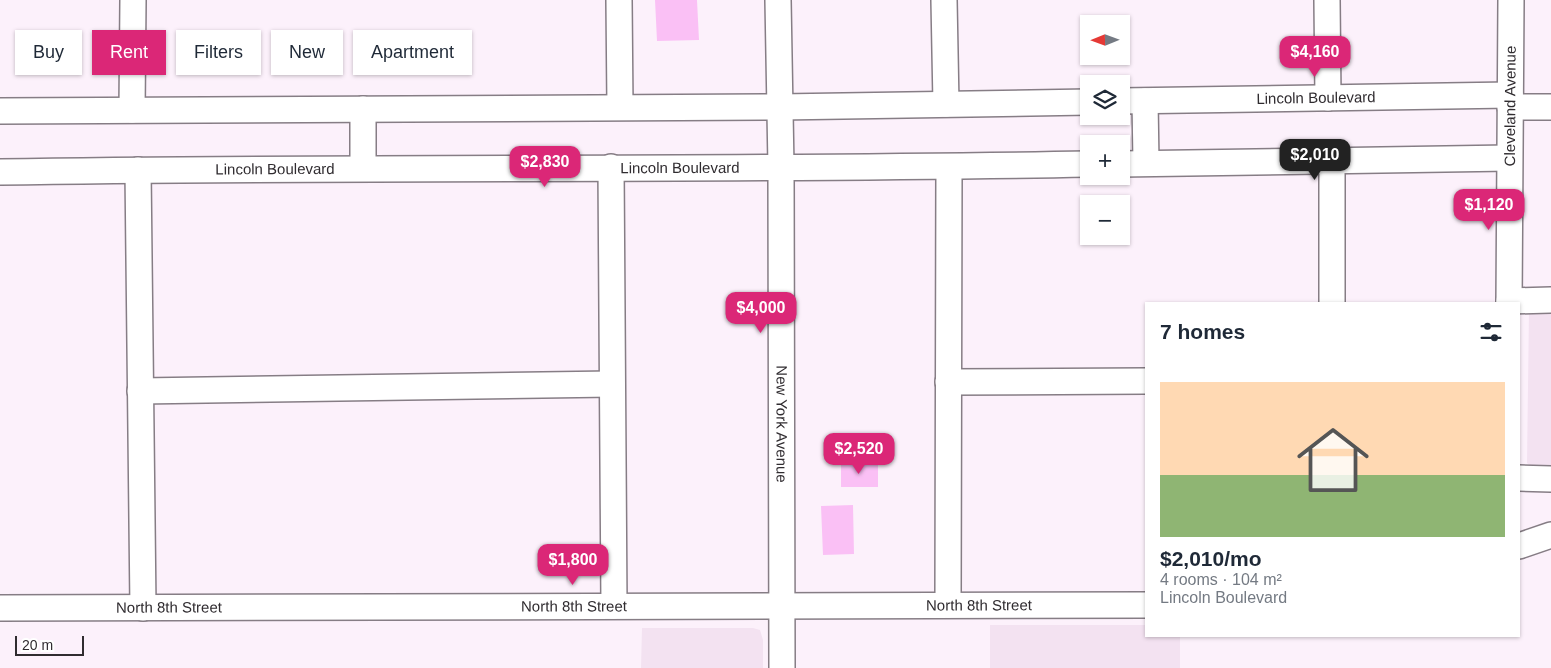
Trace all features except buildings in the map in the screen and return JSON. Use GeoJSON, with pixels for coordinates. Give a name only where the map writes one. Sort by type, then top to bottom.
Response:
{"type":"FeatureCollection","features":[{"type":"Feature","properties":{"kind":"street"},"geometry":{"type":"LineString","coordinates":[[132,110],[133,0]]}},
{"type":"Feature","properties":{"kind":"street"},"geometry":{"type":"LineString","coordinates":[[619,0],[620,107]]}},
{"type":"Feature","properties":{"kind":"street","name":"New York Avenue"},"geometry":{"type":"LineString","coordinates":[[778,0],[781,167],[782,668]]}},
{"type":"Feature","properties":{"kind":"street"},"geometry":{"type":"LineString","coordinates":[[944,0],[946,104]]}},
{"type":"Feature","properties":{"kind":"street"},"geometry":{"type":"LineString","coordinates":[[1327,0],[1328,98]]}},
{"type":"Feature","properties":{"kind":"street","name":"Cleveland Avenue"},"geometry":{"type":"LineString","coordinates":[[1509,302],[1511,0]]}},
{"type":"Feature","properties":{"kind":"street","name":"Lincoln Boulevard"},"geometry":{"type":"LineString","coordinates":[[1133,101],[1328,98],[1510,101],[1551,107]]}},
{"type":"Feature","properties":{"kind":"street"},"geometry":{"type":"LineString","coordinates":[[1133,101],[1146,163]]}},
{"type":"Feature","properties":{"kind":"street"},"geometry":{"type":"LineString","coordinates":[[0,111],[780,107],[1080,102]]}},
{"type":"Feature","properties":{"kind":"street"},"geometry":{"type":"LineString","coordinates":[[363,109],[363,168]]}},
{"type":"Feature","properties":{"kind":"street"},"geometry":{"type":"LineString","coordinates":[[1130,164],[1509,158]]}},
{"type":"Feature","properties":{"kind":"street"},"geometry":{"type":"LineString","coordinates":[[1332,160],[1332,302]]}},
{"type":"Feature","properties":{"kind":"street","name":"Lincoln Boulevard"},"geometry":{"type":"LineString","coordinates":[[0,172],[363,168],[949,167],[1080,164]]}},
{"type":"Feature","properties":{"kind":"street"},"geometry":{"type":"LineString","coordinates":[[948,604],[949,167]]}},
{"type":"Feature","properties":{"kind":"street"},"geometry":{"type":"LineString","coordinates":[[611,168],[614,606]]}},
{"type":"Feature","properties":{"kind":"street"},"geometry":{"type":"LineString","coordinates":[[138,170],[143,608]]}},
{"type":"Feature","properties":{"kind":"street"},"geometry":{"type":"LineString","coordinates":[[1509,302],[1551,300]]}},
{"type":"Feature","properties":{"kind":"street"},"geometry":{"type":"LineString","coordinates":[[948,382],[1145,382]]}},
{"type":"Feature","properties":{"kind":"street"},"geometry":{"type":"LineString","coordinates":[[140,391],[612,384]]}},
{"type":"Feature","properties":{"kind":"street"},"geometry":{"type":"LineString","coordinates":[[1520,478],[1551,479]]}},
{"type":"Feature","properties":{"kind":"street"},"geometry":{"type":"LineString","coordinates":[[1520,546],[1551,535]]}},
{"type":"Feature","properties":{"kind":"street","name":"North 8th Street"},"geometry":{"type":"LineString","coordinates":[[0,608],[948,604],[1145,605]]}},
{"type":"Feature","properties":{"kind":"shaded area"},"geometry":{"type":"Polygon","coordinates":[[[1529,310],[1551,310],[1551,470],[1532,467],[1527,463],[1529,310]]]}},
{"type":"Feature","properties":{"kind":"shaded area"},"geometry":{"type":"Polygon","coordinates":[[[990,625],[1145,625],[1145,637],[1180,637],[1180,668],[990,668],[990,625]]]}},
{"type":"Feature","properties":{"kind":"shaded area"},"geometry":{"type":"Polygon","coordinates":[[[642,628],[753,628],[760,630],[763,640],[763,668],[641,668],[642,628]]]}}]}
